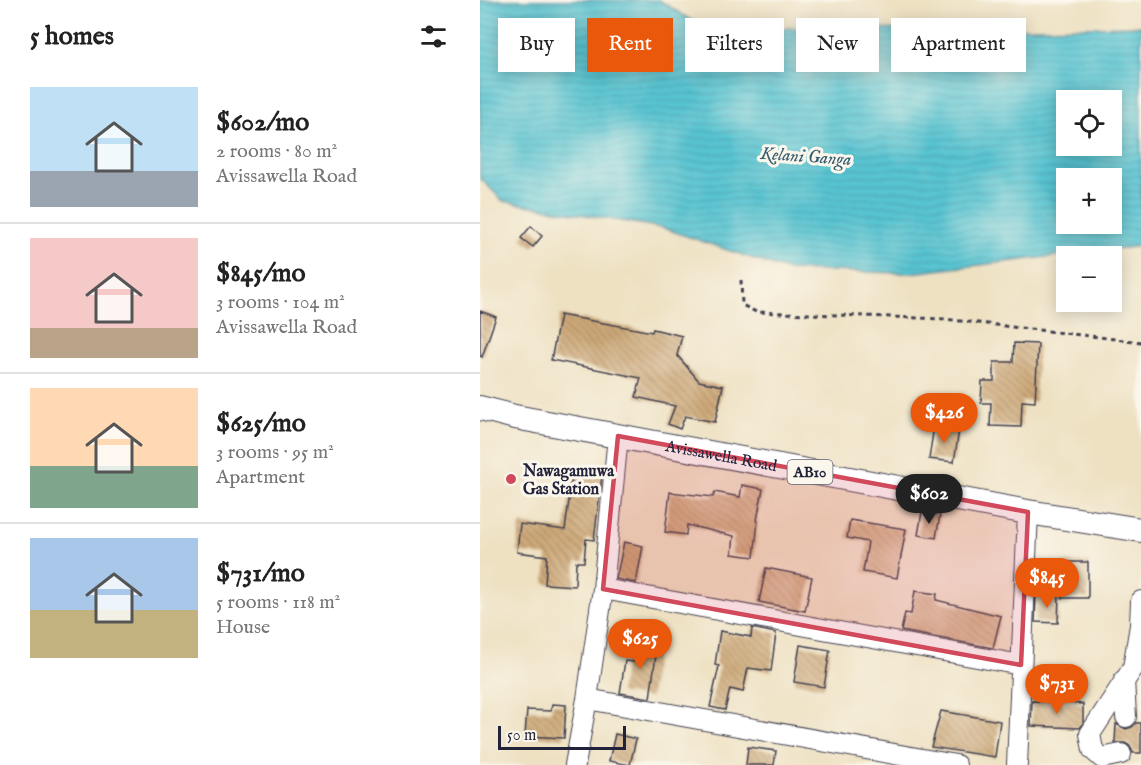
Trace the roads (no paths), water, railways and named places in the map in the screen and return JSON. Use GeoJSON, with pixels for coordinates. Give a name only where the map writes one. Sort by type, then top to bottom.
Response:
{"type":"FeatureCollection","features":[{"type":"Feature","properties":{"kind":"main road","name":"Avissawella Road"},"geometry":{"type":"LineString","coordinates":[[480,408],[515,417],[1028,512],[1141,530]]}},
{"type":"Feature","properties":{"kind":"street"},"geometry":{"type":"LineString","coordinates":[[575,765],[603,590],[618,436]]}},
{"type":"Feature","properties":{"kind":"street"},"geometry":{"type":"LineString","coordinates":[[1017,765],[1028,512]]}},
{"type":"Feature","properties":{"kind":"street"},"geometry":{"type":"LineString","coordinates":[[603,590],[1021,665]]}},
{"type":"Feature","properties":{"kind":"street"},"geometry":{"type":"LineString","coordinates":[[1121,754],[1102,758],[1093,750],[1090,735],[1133,668],[1140,625],[1141,601]]}},
{"type":"Feature","properties":{"kind":"street"},"geometry":{"type":"LineString","coordinates":[[1124,680],[1126,717]]}},
{"type":"Feature","properties":{"kind":"street"},"geometry":{"type":"LineString","coordinates":[[587,699],[956,765]]}},
{"type":"Feature","properties":{"kind":"water","name":"Kelani Ganga"},"geometry":{"type":"Polygon","coordinates":[[[480,0],[659,0],[688,18],[685,18],[685,72],[784,72],[784,28],[796,28],[796,72],[879,72],[879,29],[891,29],[891,72],[1026,72],[1026,28],[1141,26],[1141,246],[1122,248],[1122,246],[1056,246],[1056,256],[910,273],[786,270],[663,228],[503,201],[480,178],[480,26],[482,24],[480,0]]]}},
{"type":"Feature","properties":{"kind":"place","name":"Nawagamuwa Gas Station"},"geometry":{"type":"Point","coordinates":[511,479]}}]}
